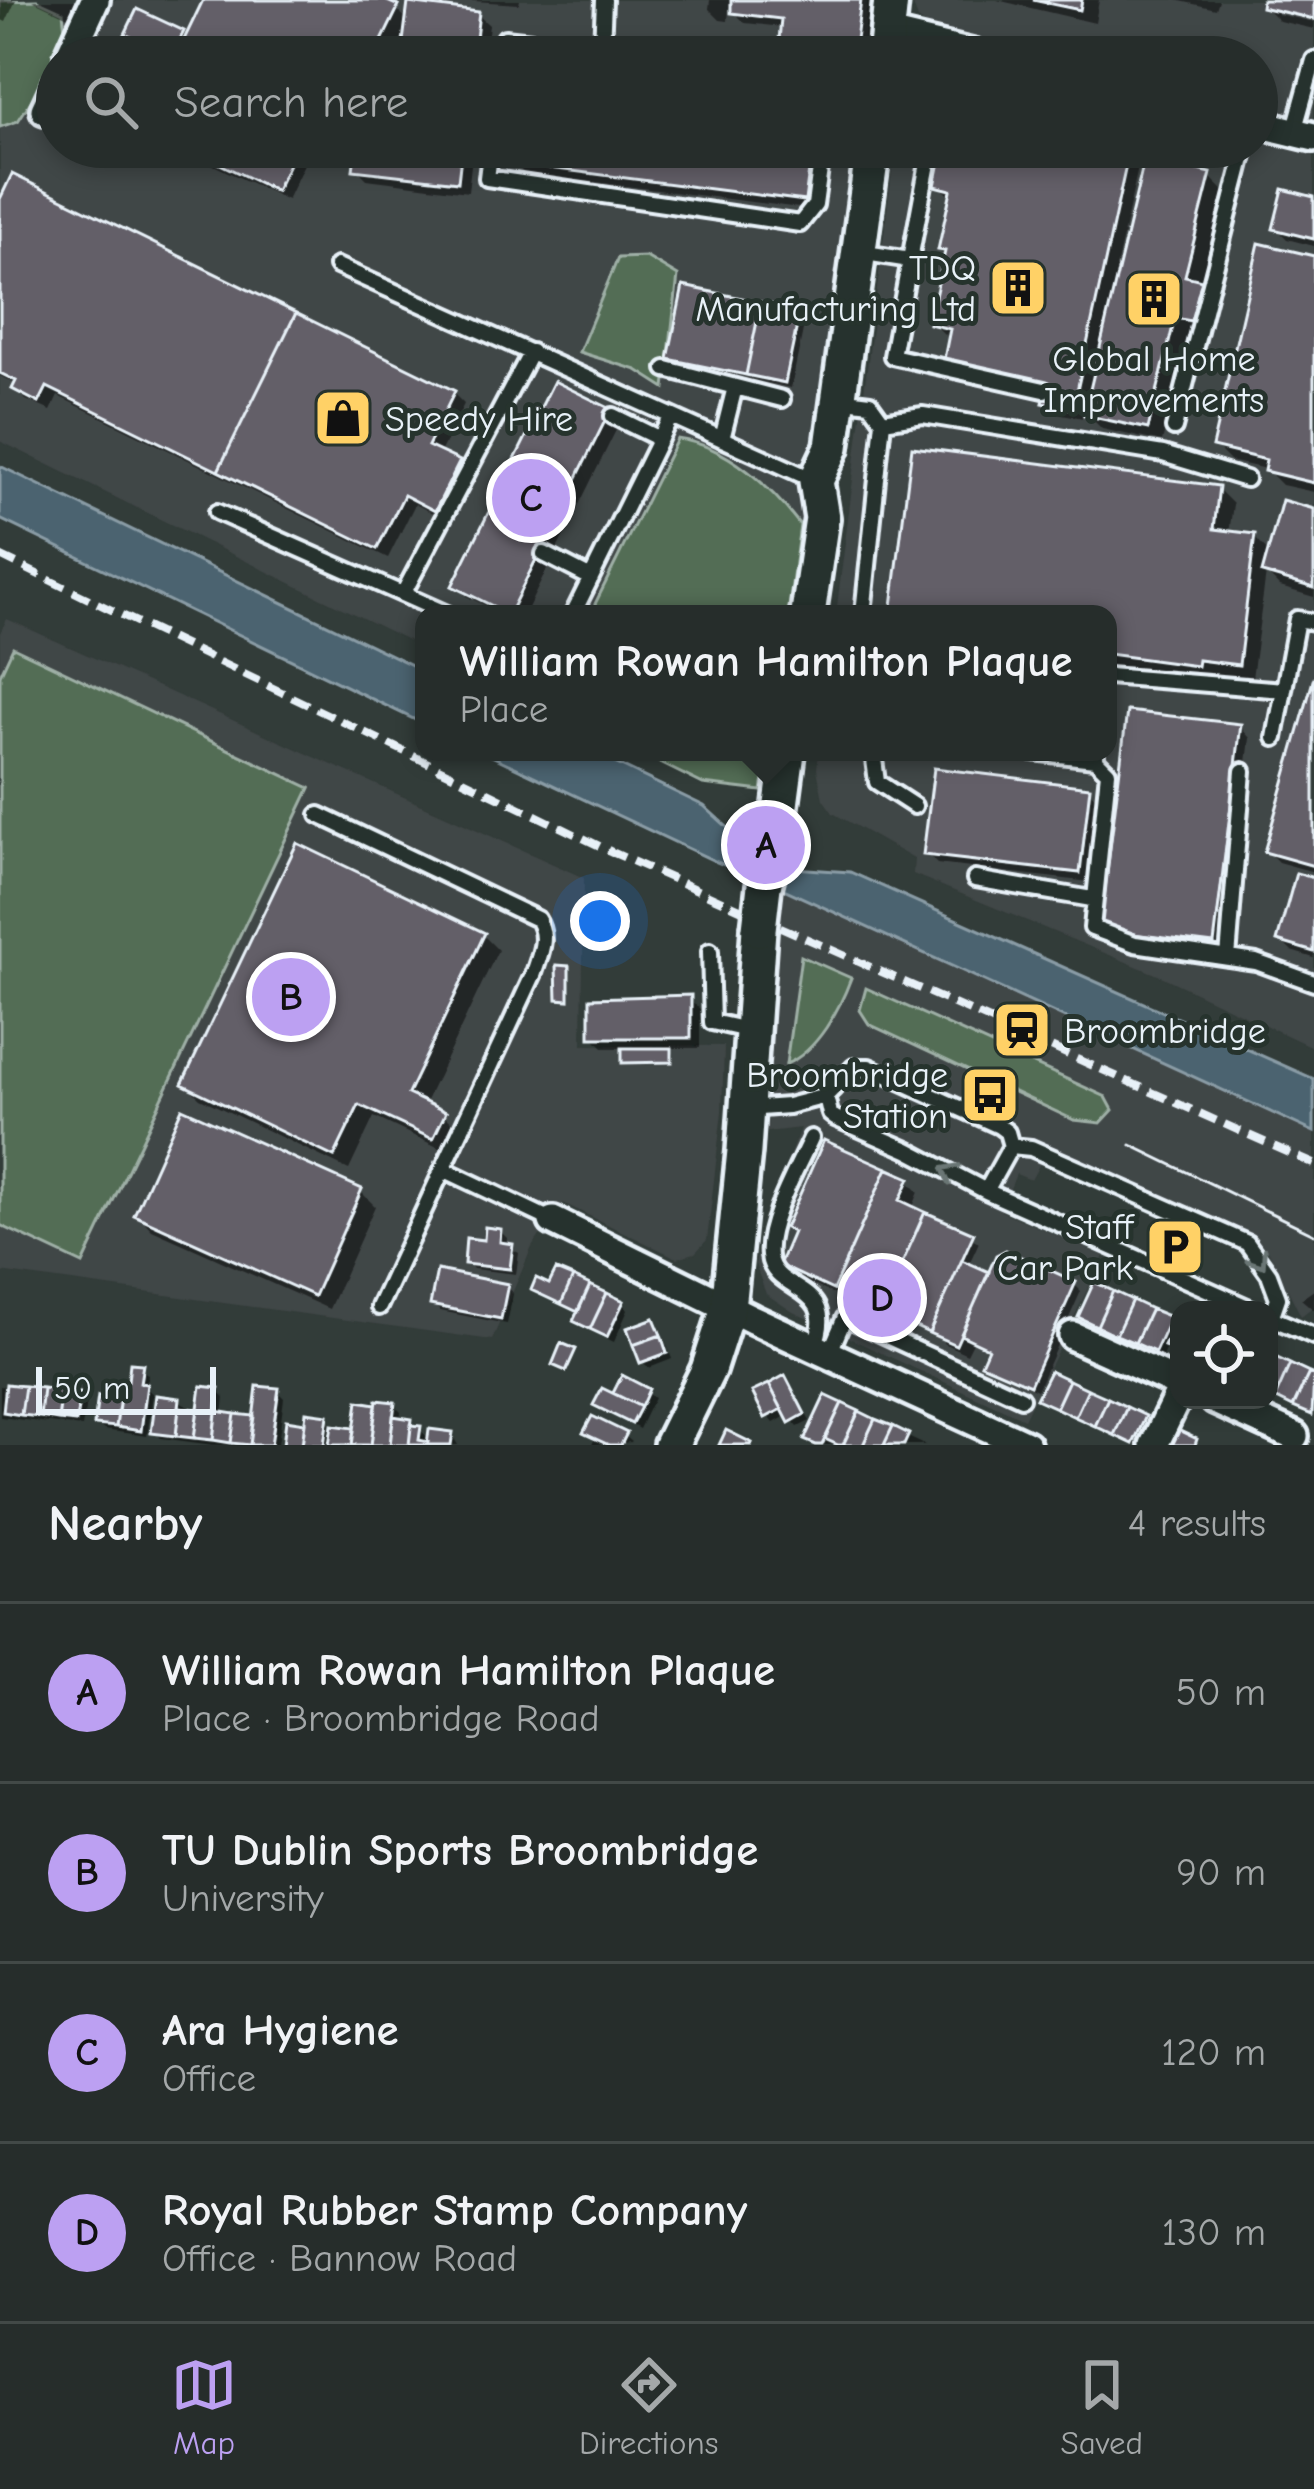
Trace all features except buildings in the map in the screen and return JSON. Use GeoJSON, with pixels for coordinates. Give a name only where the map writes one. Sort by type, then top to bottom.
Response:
{"type":"FeatureCollection","features":[{"type":"Feature","properties":{"kind":"street"},"geometry":{"type":"LineString","coordinates":[[79,36],[95,0]]}},
{"type":"Feature","properties":{"kind":"street"},"geometry":{"type":"LineString","coordinates":[[888,36],[891,0]]}},
{"type":"Feature","properties":{"kind":"street"},"geometry":{"type":"LineString","coordinates":[[809,605],[822,518],[816,481],[832,447],[870,168]]}},
{"type":"Feature","properties":{"kind":"street"},"geometry":{"type":"LineString","coordinates":[[671,1445],[715,1354],[728,1307],[758,937],[787,761]]}},
{"type":"Feature","properties":{"kind":"street"},"geometry":{"type":"LineString","coordinates":[[553,1221],[1026,1445]]}},
{"type":"Feature","properties":{"kind":"street"},"geometry":{"type":"LineString","coordinates":[[1073,1336],[1170,1380]]}},
{"type":"Feature","properties":{"kind":"street"},"geometry":{"type":"LineString","coordinates":[[1154,1445],[1171,1409]]}},
{"type":"Feature","properties":{"kind":"street"},"geometry":{"type":"LineString","coordinates":[[1235,1409],[1294,1436]]}},
{"type":"Feature","properties":{"kind":"lane"},"geometry":{"type":"LineString","coordinates":[[602,36],[604,0]]}},
{"type":"Feature","properties":{"kind":"lane"},"geometry":{"type":"LineString","coordinates":[[1304,135],[1314,60]]}},
{"type":"Feature","properties":{"kind":"lane"},"geometry":{"type":"LineString","coordinates":[[489,168],[488,178],[800,224],[815,205],[820,168]]}},
{"type":"Feature","properties":{"kind":"lane"},"geometry":{"type":"LineString","coordinates":[[927,168],[892,356],[1044,390]]}},
{"type":"Feature","properties":{"kind":"lane"},"geometry":{"type":"LineString","coordinates":[[1174,428],[1241,168]]}},
{"type":"Feature","properties":{"kind":"lane"},"geometry":{"type":"LineString","coordinates":[[859,252],[910,260]]}},
{"type":"Feature","properties":{"kind":"lane"},"geometry":{"type":"LineString","coordinates":[[337,266],[816,481]]}},
{"type":"Feature","properties":{"kind":"lane"},"geometry":{"type":"LineString","coordinates":[[403,594],[531,352]]}},
{"type":"Feature","properties":{"kind":"lane"},"geometry":{"type":"LineString","coordinates":[[666,369],[782,399]]}},
{"type":"Feature","properties":{"kind":"lane"},"geometry":{"type":"LineString","coordinates":[[722,439],[735,387]]}},
{"type":"Feature","properties":{"kind":"lane"},"geometry":{"type":"LineString","coordinates":[[838,399],[870,404],[883,422],[864,605]]}},
{"type":"Feature","properties":{"kind":"lane"},"geometry":{"type":"LineString","coordinates":[[883,422],[923,415],[1163,454],[1246,479]]}},
{"type":"Feature","properties":{"kind":"lane"},"geometry":{"type":"LineString","coordinates":[[614,416],[660,439]]}},
{"type":"Feature","properties":{"kind":"lane"},"geometry":{"type":"LineString","coordinates":[[578,605],[671,416]]}},
{"type":"Feature","properties":{"kind":"lane"},"geometry":{"type":"LineString","coordinates":[[218,512],[427,605]]}},
{"type":"Feature","properties":{"kind":"lane"},"geometry":{"type":"LineString","coordinates":[[544,554],[591,578]]}},
{"type":"Feature","properties":{"kind":"lane"},"geometry":{"type":"LineString","coordinates":[[1275,738],[1297,619],[1314,622]]}},
{"type":"Feature","properties":{"kind":"lane"},"geometry":{"type":"LineString","coordinates":[[1117,677],[1284,690]]}},
{"type":"Feature","properties":{"kind":"lane"},"geometry":{"type":"LineString","coordinates":[[874,761],[877,782],[914,806]]}},
{"type":"Feature","properties":{"kind":"lane"},"geometry":{"type":"LineString","coordinates":[[1099,761],[1108,772],[1092,928],[1135,944],[1256,962],[1314,982]]}},
{"type":"Feature","properties":{"kind":"lane"},"geometry":{"type":"LineString","coordinates":[[1228,958],[1243,771]]}},
{"type":"Feature","properties":{"kind":"lane"},"geometry":{"type":"LineString","coordinates":[[319,815],[537,919],[542,926],[543,943],[534,973],[380,1307]]}},
{"type":"Feature","properties":{"kind":"lane"},"geometry":{"type":"LineString","coordinates":[[975,879],[1092,899]]}},
{"type":"Feature","properties":{"kind":"lane"},"geometry":{"type":"LineString","coordinates":[[710,951],[712,1022],[752,1031]]}},
{"type":"Feature","properties":{"kind":"lane"},"geometry":{"type":"LineString","coordinates":[[747,1109],[788,1106],[826,1096],[854,1067],[869,1066],[999,1126],[1011,1146],[986,1191]]}},
{"type":"Feature","properties":{"kind":"lane"},"geometry":{"type":"LineString","coordinates":[[826,1096],[830,1114],[836,1118],[986,1191],[1234,1301]]}},
{"type":"Feature","properties":{"kind":"lane"},"geometry":{"type":"LineString","coordinates":[[811,1138],[777,1215],[769,1255],[777,1275],[807,1292],[820,1317],[822,1351]]}},
{"type":"Feature","properties":{"kind":"lane"},"geometry":{"type":"LineString","coordinates":[[1011,1146],[1044,1154],[1247,1243],[1269,1274],[1277,1301]]}},
{"type":"Feature","properties":{"kind":"lane"},"geometry":{"type":"LineString","coordinates":[[443,1169],[553,1221]]}},
{"type":"Feature","properties":{"kind":"lane"},"geometry":{"type":"LineString","coordinates":[[822,1351],[845,1317],[1021,1397]]}},
{"type":"Feature","properties":{"kind":"lane"},"geometry":{"type":"LineString","coordinates":[[1278,1320],[1314,1336]]}},
{"type":"Feature","properties":{"kind":"shaded area"},"geometry":{"type":"Polygon","coordinates":[[[0,0],[867,0],[864,36],[36,36],[36,168],[849,168],[789,605],[415,605],[415,644],[0,441],[0,0]]]}},
{"type":"Feature","properties":{"kind":"shaded area"},"geometry":{"type":"Polygon","coordinates":[[[911,0],[1314,0],[1314,1048],[1163,977],[913,874],[914,859],[833,813],[823,799],[818,761],[1117,761],[1117,605],[837,605],[892,168],[1278,168],[1278,36],[932,36],[933,31],[918,19],[911,0]]]}},
{"type":"Feature","properties":{"kind":"shaded area"},"geometry":{"type":"Polygon","coordinates":[[[7,619],[584,878],[582,1045],[724,1046],[722,1111],[707,1240],[695,1253],[677,1258],[563,1203],[532,1247],[492,1340],[0,1272],[0,633],[7,619]]]}},
{"type":"Feature","properties":{"kind":"shaded area"},"geometry":{"type":"Polygon","coordinates":[[[780,886],[1314,1132],[1314,1306],[1301,1316],[1269,1252],[1254,1236],[1049,1146],[1031,1180],[1016,1174],[1001,1211],[1104,1256],[1024,1419],[793,1312],[766,1294],[755,1264],[765,1220],[800,1128],[767,1132],[773,946],[780,886]]]}},
{"type":"Feature","properties":{"kind":"green space"},"geometry":{"type":"Polygon","coordinates":[[[37,0],[63,12],[66,36],[36,36],[36,93],[18,121],[0,127],[0,1],[37,0]]]}},
{"type":"Feature","properties":{"kind":"green space"},"geometry":{"type":"Polygon","coordinates":[[[646,257],[678,276],[665,388],[637,370],[579,352],[618,258],[646,257]]]}},
{"type":"Feature","properties":{"kind":"green space"},"geometry":{"type":"Polygon","coordinates":[[[677,439],[713,450],[746,470],[800,525],[789,605],[594,605],[677,439]]]}},
{"type":"Feature","properties":{"kind":"green space"},"geometry":{"type":"Polygon","coordinates":[[[13,647],[310,788],[83,1264],[0,1225],[0,675],[13,647]]]}},
{"type":"Feature","properties":{"kind":"green space"},"geometry":{"type":"Polygon","coordinates":[[[656,761],[767,761],[762,791],[703,784],[656,761]]]}},
{"type":"Feature","properties":{"kind":"green space"},"geometry":{"type":"Polygon","coordinates":[[[801,956],[851,978],[817,1039],[786,1064],[801,956]]]}},
{"type":"Feature","properties":{"kind":"green space"},"geometry":{"type":"Polygon","coordinates":[[[866,988],[1106,1097],[1113,1110],[1101,1123],[1074,1120],[869,1024],[860,1010],[866,988]]]}},
{"type":"Feature","properties":{"kind":"water"},"geometry":{"type":"Polygon","coordinates":[[[0,466],[415,667],[415,720],[0,519],[0,466]]]}},
{"type":"Feature","properties":{"kind":"water"},"geometry":{"type":"Polygon","coordinates":[[[502,761],[611,761],[704,806],[758,855],[793,868],[850,872],[1314,1079],[1314,1132],[779,887],[502,761]]]}},
{"type":"Feature","properties":{"kind":"tram line"},"geometry":{"type":"LineString","coordinates":[[1131,1145],[1314,1234]]}},
{"type":"Feature","properties":{"kind":"railway"},"geometry":{"type":"LineString","coordinates":[[0,556],[415,757]]}},
{"type":"Feature","properties":{"kind":"railway"},"geometry":{"type":"LineString","coordinates":[[424,761],[614,853],[1314,1164]]}},
{"type":"Feature","properties":{"kind":"place","name":"TDQ Manufacturing Ltd"},"geometry":{"type":"Point","coordinates":[1018,288]}},
{"type":"Feature","properties":{"kind":"place","name":"Global Home Improvements"},"geometry":{"type":"Point","coordinates":[1154,299]}},
{"type":"Feature","properties":{"kind":"place","name":"Speedy Hire"},"geometry":{"type":"Point","coordinates":[343,418]}},
{"type":"Feature","properties":{"kind":"place","name":"Ara Hygiene"},"geometry":{"type":"Point","coordinates":[531,498]}},
{"type":"Feature","properties":{"kind":"place","name":"William Rowan Hamilton Plaque"},"geometry":{"type":"Point","coordinates":[766,845]}},
{"type":"Feature","properties":{"kind":"place","name":"TU Dublin Sports Broombridge"},"geometry":{"type":"Point","coordinates":[291,997]}},
{"type":"Feature","properties":{"kind":"place","name":"Broombridge"},"geometry":{"type":"Point","coordinates":[1022,1030]}},
{"type":"Feature","properties":{"kind":"place","name":"Broombridge Station"},"geometry":{"type":"Point","coordinates":[990,1095]}},
{"type":"Feature","properties":{"kind":"place","name":"Staff Car Park"},"geometry":{"type":"Point","coordinates":[1175,1247]}},
{"type":"Feature","properties":{"kind":"place","name":"Royal Rubber Stamp Company"},"geometry":{"type":"Point","coordinates":[882,1298]}}]}
